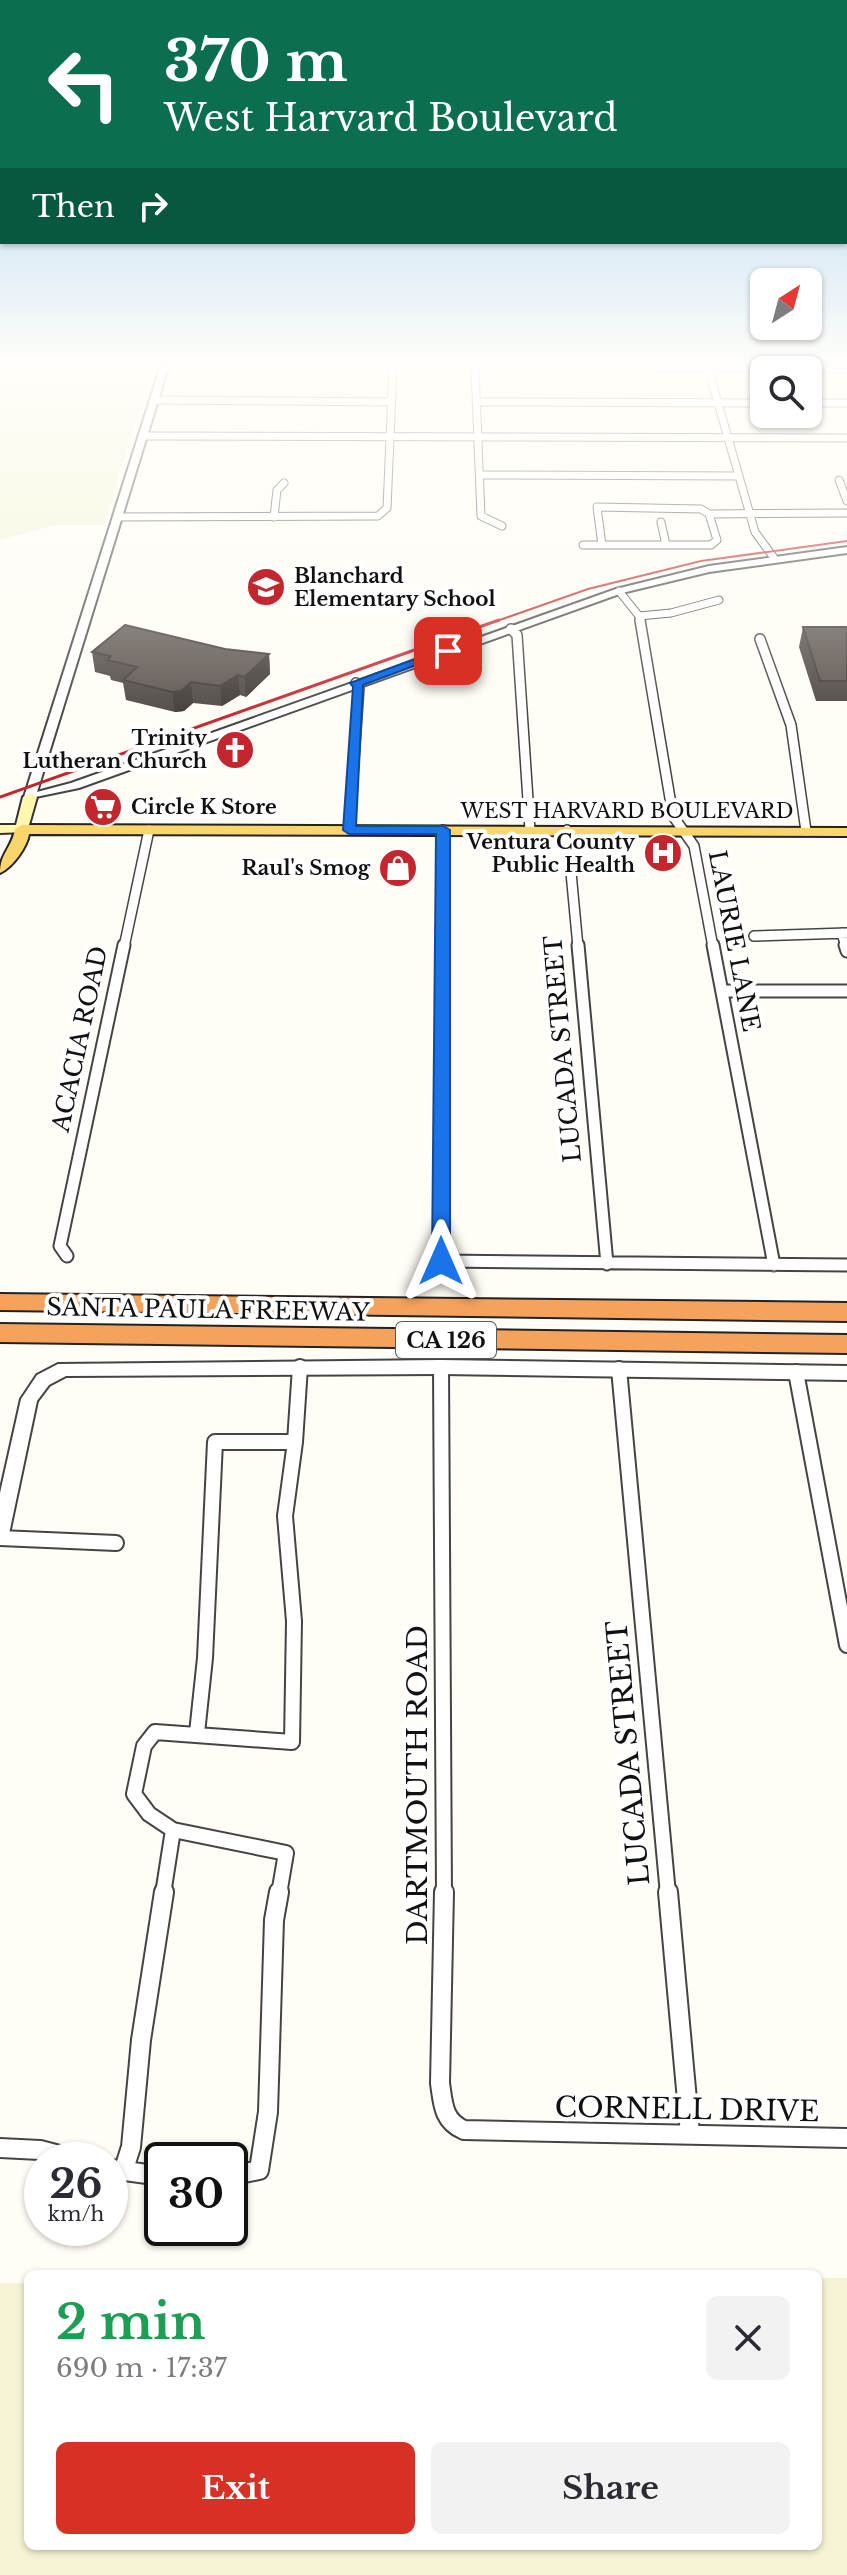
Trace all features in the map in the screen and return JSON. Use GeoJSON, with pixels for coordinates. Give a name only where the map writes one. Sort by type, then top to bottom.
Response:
{"type":"FeatureCollection","features":[{"type":"Feature","properties":{"kind":"highway"},"geometry":{"type":"LineString","coordinates":[[0,1294],[129,1303]]}},
{"type":"Feature","properties":{"kind":"highway","name":"SANTA PAULA FREEWAY"},"geometry":{"type":"LineString","coordinates":[[0,1302],[847,1312]]}},
{"type":"Feature","properties":{"kind":"highway","name":"SANTA PAULA FREEWAY"},"geometry":{"type":"LineString","coordinates":[[0,1334],[847,1344]]}},
{"type":"Feature","properties":{"kind":"main road"},"geometry":{"type":"LineString","coordinates":[[0,868],[20,842],[30,797]]}},
{"type":"Feature","properties":{"kind":"main road"},"geometry":{"type":"LineString","coordinates":[[0,829],[22,829]]}},
{"type":"Feature","properties":{"kind":"main road","name":"WEST HARVARD BOULEVARD"},"geometry":{"type":"LineString","coordinates":[[22,829],[847,832]]}},
{"type":"Feature","properties":{"kind":"street"},"geometry":{"type":"LineString","coordinates":[[30,797],[126,488]]}},
{"type":"Feature","properties":{"kind":"street"},"geometry":{"type":"LineString","coordinates":[[274,517],[279,488]]}},
{"type":"Feature","properties":{"kind":"street"},"geometry":{"type":"LineString","coordinates":[[117,517],[378,516],[387,508],[388,488]]}},
{"type":"Feature","properties":{"kind":"street"},"geometry":{"type":"LineString","coordinates":[[480,488],[481,516],[502,526]]}},
{"type":"Feature","properties":{"kind":"street"},"geometry":{"type":"LineString","coordinates":[[742,488],[756,536],[774,558]]}},
{"type":"Feature","properties":{"kind":"street"},"geometry":{"type":"LineString","coordinates":[[602,545],[597,507],[687,507],[710,516],[738,518],[749,514],[847,513]]}},
{"type":"Feature","properties":{"kind":"street"},"geometry":{"type":"LineString","coordinates":[[583,545],[714,544],[717,540],[710,516]]}},
{"type":"Feature","properties":{"kind":"street"},"geometry":{"type":"LineString","coordinates":[[661,522],[666,545]]}},
{"type":"Feature","properties":{"kind":"street"},"geometry":{"type":"LineString","coordinates":[[30,797],[103,775],[619,591],[709,569],[847,550]]}},
{"type":"Feature","properties":{"kind":"street","name":"LAURIE LANE"},"geometry":{"type":"LineString","coordinates":[[619,591],[639,616],[673,816],[694,846],[774,1265]]}},
{"type":"Feature","properties":{"kind":"street"},"geometry":{"type":"LineString","coordinates":[[639,616],[671,613],[719,600]]}},
{"type":"Feature","properties":{"kind":"street"},"geometry":{"type":"LineString","coordinates":[[511,629],[517,635],[530,830]]}},
{"type":"Feature","properties":{"kind":"street"},"geometry":{"type":"LineString","coordinates":[[760,639],[791,725],[806,831]]}},
{"type":"Feature","properties":{"kind":"street"},"geometry":{"type":"LineString","coordinates":[[349,830],[359,687],[356,683]]}},
{"type":"Feature","properties":{"kind":"street"},"geometry":{"type":"LineString","coordinates":[[35,782],[52,785],[103,775]]}},
{"type":"Feature","properties":{"kind":"street","name":"ACACIA ROAD"},"geometry":{"type":"LineString","coordinates":[[67,1256],[60,1246],[149,830]]}},
{"type":"Feature","properties":{"kind":"street"},"geometry":{"type":"LineString","coordinates":[[443,830],[441,1261],[847,1265]]}},
{"type":"Feature","properties":{"kind":"street","name":"LUCADA STREET"},"geometry":{"type":"LineString","coordinates":[[567,830],[607,1264]]}},
{"type":"Feature","properties":{"kind":"street"},"geometry":{"type":"LineString","coordinates":[[754,936],[844,933],[847,951]]}},
{"type":"Feature","properties":{"kind":"street"},"geometry":{"type":"LineString","coordinates":[[722,991],[847,991]]}},
{"type":"Feature","properties":{"kind":"street"},"geometry":{"type":"LineString","coordinates":[[248,2172],[259,2170],[268,2112],[274,1920],[286,1853],[173,1830],[149,1814],[134,1794],[144,1746],[155,1732],[292,1742],[294,1621],[285,1516],[295,1442],[300,1367]]}},
{"type":"Feature","properties":{"kind":"street"},"geometry":{"type":"LineString","coordinates":[[116,1543],[0,1536],[22,1426],[34,1388],[64,1369],[441,1367],[847,1373]]}},
{"type":"Feature","properties":{"kind":"street","name":"DARTMOUTH ROAD"},"geometry":{"type":"LineString","coordinates":[[441,1367],[442,2102],[452,2125],[464,2130],[527,2132]]}},
{"type":"Feature","properties":{"kind":"street","name":"LUCADA STREET"},"geometry":{"type":"LineString","coordinates":[[619,1369],[690,2133]]}},
{"type":"Feature","properties":{"kind":"street"},"geometry":{"type":"LineString","coordinates":[[796,1372],[847,1645]]}},
{"type":"Feature","properties":{"kind":"street"},"geometry":{"type":"LineString","coordinates":[[197,1733],[205,1658],[215,1442],[295,1442]]}},
{"type":"Feature","properties":{"kind":"street"},"geometry":{"type":"LineString","coordinates":[[128,2152],[141,2040],[173,1830]]}},
{"type":"Feature","properties":{"kind":"street","name":"CORNELL DRIVE"},"geometry":{"type":"LineString","coordinates":[[527,2132],[847,2138]]}},
{"type":"Feature","properties":{"kind":"street"},"geometry":{"type":"LineString","coordinates":[[0,2148],[24,2149]]}},
{"type":"Feature","properties":{"kind":"shaded area"},"geometry":{"type":"Polygon","coordinates":[[[0,488],[115,488],[104,525],[56,525],[0,540],[0,488]]]}},
{"type":"Feature","properties":{"kind":"shaded area"},"geometry":{"type":"Polygon","coordinates":[[[822,2278],[847,2278],[847,2575],[0,2575],[0,2283],[24,2283],[24,2550],[822,2550],[822,2278]]]}},
{"type":"Feature","properties":{"kind":"building"},"geometry":{"type":"Polygon","coordinates":[[[125,625],[225,649],[269,654],[245,677],[238,675],[220,686],[191,682],[181,691],[172,692],[123,680],[137,667],[107,660],[111,656],[92,652],[125,625]]]}},
{"type":"Feature","properties":{"kind":"building"},"geometry":{"type":"Polygon","coordinates":[[[803,627],[847,627],[847,681],[820,681],[803,627]]]}},
{"type":"Feature","properties":{"kind":"railway"},"geometry":{"type":"LineString","coordinates":[[494,622],[588,589],[701,561],[847,541]]}},
{"type":"Feature","properties":{"kind":"railway"},"geometry":{"type":"LineString","coordinates":[[0,797],[499,620]]}},
{"type":"Feature","properties":{"kind":"place","name":"Blanchard Elementary School"},"geometry":{"type":"Point","coordinates":[266,587]}},
{"type":"Feature","properties":{"kind":"place","name":"Trinity Lutheran Church"},"geometry":{"type":"Point","coordinates":[235,750]}},
{"type":"Feature","properties":{"kind":"place","name":"Circle K Store"},"geometry":{"type":"Point","coordinates":[103,807]}},
{"type":"Feature","properties":{"kind":"place","name":"Ventura County Public Health"},"geometry":{"type":"Point","coordinates":[663,853]}},
{"type":"Feature","properties":{"kind":"place","name":"Raul's Smog"},"geometry":{"type":"Point","coordinates":[398,868]}},
{"type":"Feature","properties":{"kind":"route"},"geometry":{"type":"LineString","coordinates":[[441,1261],[443,830],[349,830],[359,687],[356,683],[448,651]]}}]}
